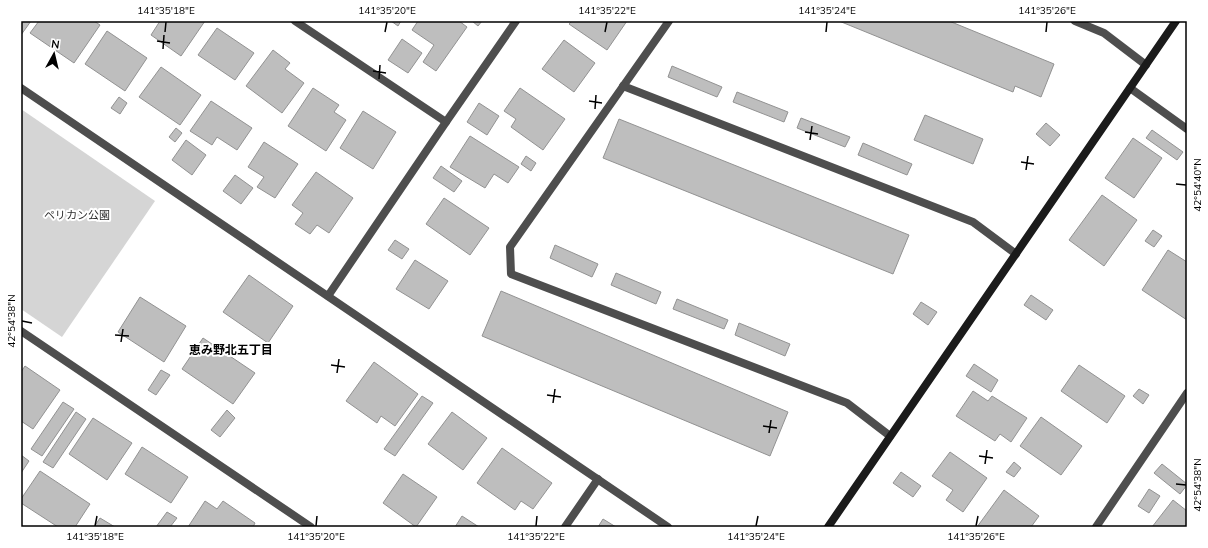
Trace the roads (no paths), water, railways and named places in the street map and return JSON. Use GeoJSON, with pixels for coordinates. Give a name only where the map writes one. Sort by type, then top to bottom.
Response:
{"type":"FeatureCollection","features":[{"type":"Feature","properties":{"kind":"street"},"geometry":{"type":"LineString","coordinates":[[295,21],[446,122]]}},
{"type":"Feature","properties":{"kind":"street"},"geometry":{"type":"LineString","coordinates":[[328,296],[516,21]]}},
{"type":"Feature","properties":{"kind":"street"},"geometry":{"type":"LineString","coordinates":[[669,21],[510,247],[510,274],[847,403],[890,436]]}},
{"type":"Feature","properties":{"kind":"street"},"geometry":{"type":"LineString","coordinates":[[1075,21],[1104,33],[1146,65]]}},
{"type":"Feature","properties":{"kind":"street"},"geometry":{"type":"LineString","coordinates":[[828,527],[1176,21]]}},
{"type":"Feature","properties":{"kind":"street"},"geometry":{"type":"LineString","coordinates":[[623,86],[973,222],[1016,254]]}},
{"type":"Feature","properties":{"kind":"street"},"geometry":{"type":"LineString","coordinates":[[21,88],[668,527]]}},
{"type":"Feature","properties":{"kind":"street"},"geometry":{"type":"LineString","coordinates":[[1130,88],[1187,129]]}},
{"type":"Feature","properties":{"kind":"street"},"geometry":{"type":"LineString","coordinates":[[21,331],[311,527]]}},
{"type":"Feature","properties":{"kind":"street"},"geometry":{"type":"LineString","coordinates":[[1096,527],[1187,393]]}},
{"type":"Feature","properties":{"kind":"street"},"geometry":{"type":"LineString","coordinates":[[565,527],[598,479]]}},
{"type":"Feature","properties":{"kind":"district","name":"恵み野北五丁目"},"geometry":{"type":"Point","coordinates":[231,350]}},
{"type":"Feature","properties":{"kind":"park label","name":"ペリカン公園"},"geometry":{"type":"Point","coordinates":[77,215]}}]}
